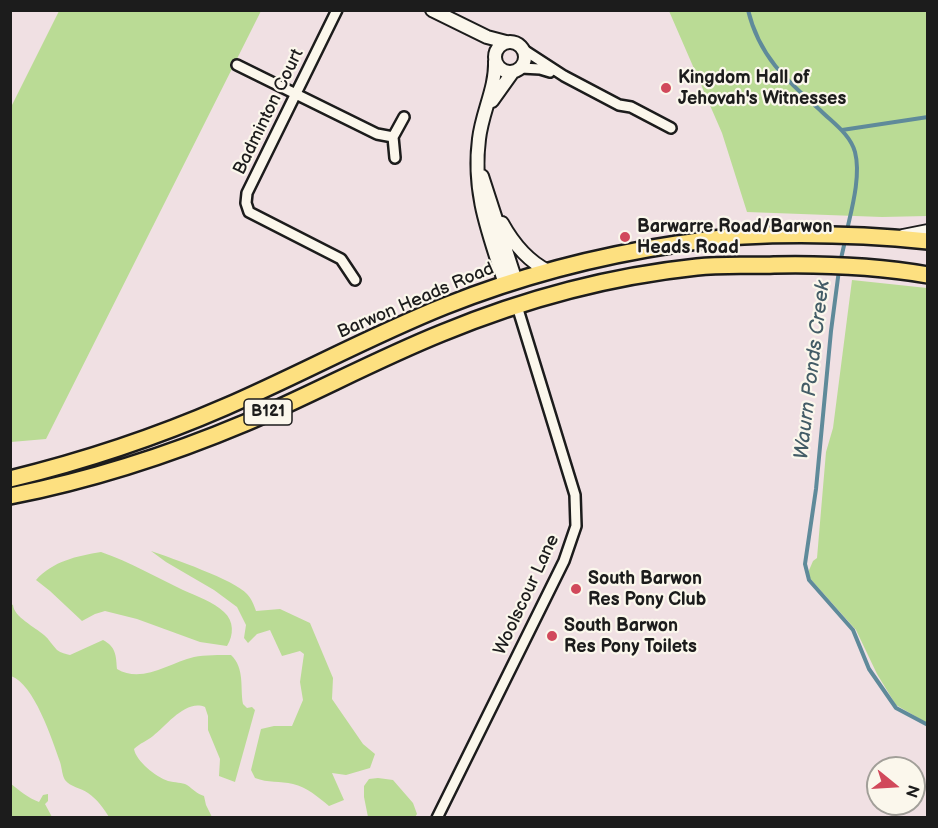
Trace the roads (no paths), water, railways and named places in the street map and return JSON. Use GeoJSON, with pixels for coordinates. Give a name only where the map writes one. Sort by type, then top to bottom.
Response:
{"type":"FeatureCollection","features":[{"type":"Feature","properties":{"kind":"main road","name":"Barwon Heads Road"},"geometry":{"type":"LineString","coordinates":[[10,479],[88,459],[162,432],[224,408],[442,307],[548,271],[623,253],[744,236],[813,235],[927,241]]}},
{"type":"Feature","properties":{"kind":"main road","name":"B121"},"geometry":{"type":"LineString","coordinates":[[10,496],[82,479],[160,455],[244,423],[441,333],[517,306],[594,284],[698,267],[807,264],[875,267],[927,275]]}},
{"type":"Feature","properties":{"kind":"main road"},"geometry":{"type":"LineString","coordinates":[[510,283],[517,306]]}},
{"type":"Feature","properties":{"kind":"street","name":"Badminton Court"},"geometry":{"type":"LineString","coordinates":[[337,10],[247,193],[246,203],[249,212],[341,259],[355,280]]}},
{"type":"Feature","properties":{"kind":"street"},"geometry":{"type":"LineString","coordinates":[[432,10],[473,31],[506,42],[518,43],[524,50],[564,76],[616,104],[631,107],[671,128]]}},
{"type":"Feature","properties":{"kind":"street"},"geometry":{"type":"LineString","coordinates":[[473,31],[487,43],[500,69],[540,69],[564,76]]}},
{"type":"Feature","properties":{"kind":"street"},"geometry":{"type":"LineString","coordinates":[[506,42],[498,47],[494,80],[482,119],[478,154],[478,192],[510,283]]}},
{"type":"Feature","properties":{"kind":"street"},"geometry":{"type":"LineString","coordinates":[[482,119],[495,96],[526,60],[524,50]]}},
{"type":"Feature","properties":{"kind":"street"},"geometry":{"type":"LineString","coordinates":[[237,65],[377,134],[393,137]]}},
{"type":"Feature","properties":{"kind":"street"},"geometry":{"type":"LineString","coordinates":[[395,158],[393,137],[404,117]]}},
{"type":"Feature","properties":{"kind":"street"},"geometry":{"type":"LineString","coordinates":[[478,154],[510,283]]}},
{"type":"Feature","properties":{"kind":"street"},"geometry":{"type":"LineString","coordinates":[[489,201],[523,253],[532,262],[548,271]]}},
{"type":"Feature","properties":{"kind":"street"},"geometry":{"type":"LineString","coordinates":[[896,238],[927,231]]}},
{"type":"Feature","properties":{"kind":"street","name":"Woolscour Lane"},"geometry":{"type":"LineString","coordinates":[[437,818],[564,561],[576,526],[577,512],[572,481],[517,306]]}},
{"type":"Feature","properties":{"kind":"waterway","name":"Waurn Ponds Creek"},"geometry":{"type":"LineString","coordinates":[[748,10],[759,41],[775,66],[840,129],[853,146],[857,171],[847,230]]}},
{"type":"Feature","properties":{"kind":"waterway"},"geometry":{"type":"LineString","coordinates":[[842,130],[928,117]]}},
{"type":"Feature","properties":{"kind":"waterway","name":"Waurn Ponds Creek"},"geometry":{"type":"LineString","coordinates":[[840,263],[845,241]]}},
{"type":"Feature","properties":{"kind":"waterway","name":"Waurn Ponds Creek"},"geometry":{"type":"LineString","coordinates":[[839,270],[816,489],[805,564],[809,580],[853,630],[869,669],[896,708],[928,725]]}},
{"type":"Feature","properties":{"kind":"place","name":"Kingdom Hall of Jehovah's Witnesses"},"geometry":{"type":"Point","coordinates":[666,88]}},
{"type":"Feature","properties":{"kind":"place","name":"Barwarre Road/Barwon Heads Road"},"geometry":{"type":"Point","coordinates":[625,237]}},
{"type":"Feature","properties":{"kind":"place","name":"South Barwon Res Pony Club"},"geometry":{"type":"Point","coordinates":[576,589]}},
{"type":"Feature","properties":{"kind":"place","name":"South Barwon Res Pony Toilets"},"geometry":{"type":"Point","coordinates":[552,636]}}]}
